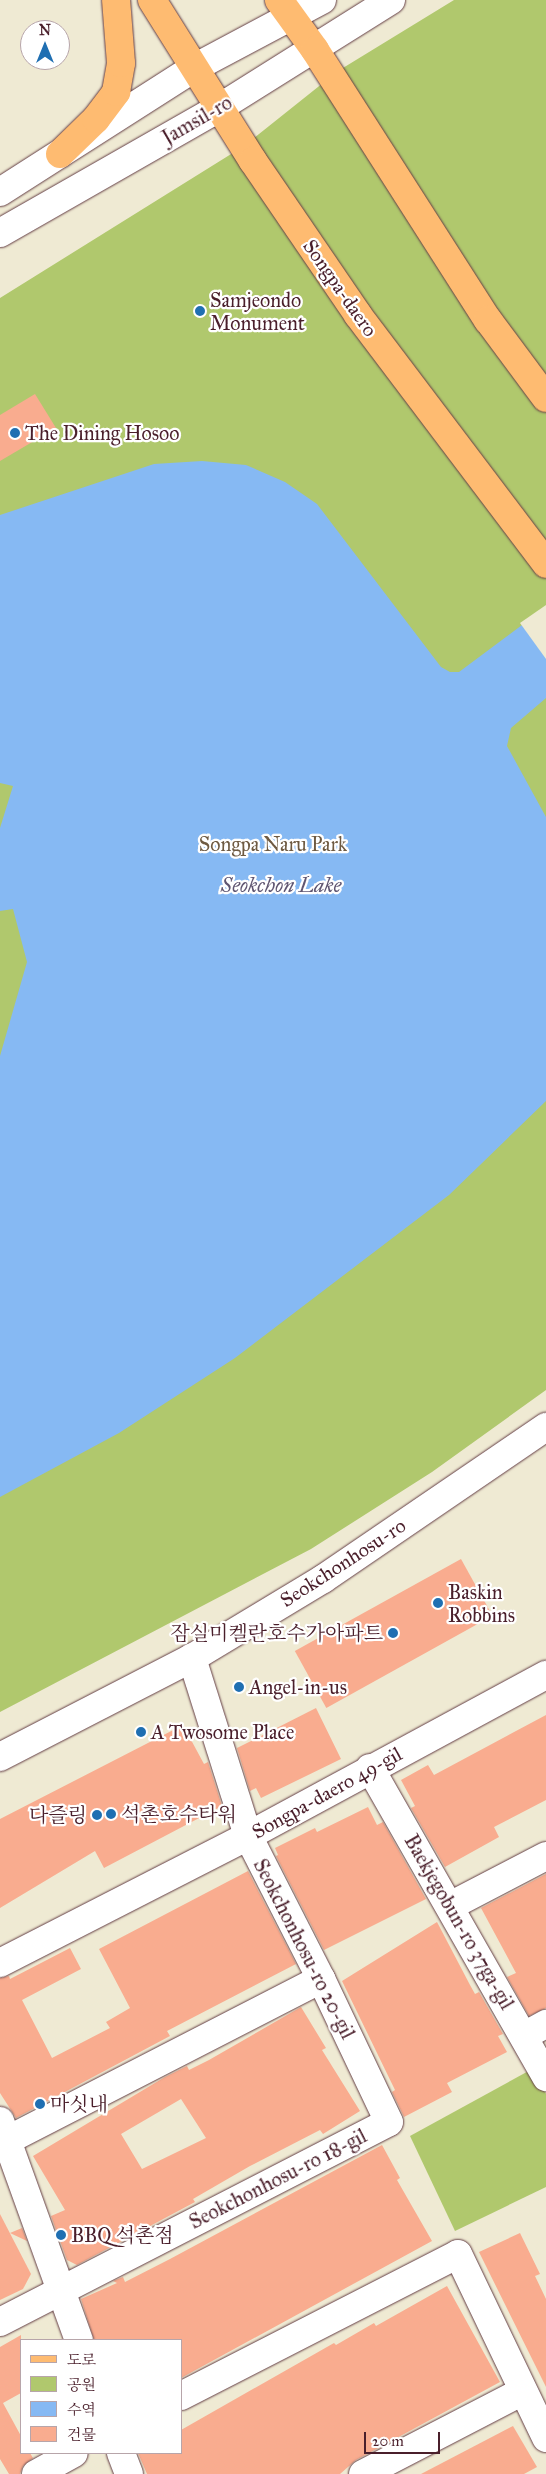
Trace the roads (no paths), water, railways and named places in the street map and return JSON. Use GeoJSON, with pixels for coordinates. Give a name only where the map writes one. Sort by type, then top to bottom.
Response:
{"type":"FeatureCollection","features":[{"type":"Feature","properties":{"kind":"main road"},"geometry":{"type":"LineString","coordinates":[[60,154],[96,119],[116,92],[121,63],[116,0]]}},
{"type":"Feature","properties":{"kind":"main road","name":"Songpa-daero"},"geometry":{"type":"LineString","coordinates":[[152,0],[219,108],[358,315],[546,564]]}},
{"type":"Feature","properties":{"kind":"main road"},"geometry":{"type":"LineString","coordinates":[[285,8],[315,50],[488,320],[546,398]]}},
{"type":"Feature","properties":{"kind":"street","name":"Jamsil-ro"},"geometry":{"type":"LineString","coordinates":[[0,192],[285,8],[322,0]]}},
{"type":"Feature","properties":{"kind":"street","name":"Jamsil-ro"},"geometry":{"type":"LineString","coordinates":[[0,233],[219,108],[315,50],[391,0]]}},
{"type":"Feature","properties":{"kind":"street","name":"Seokchonhosu-ro"},"geometry":{"type":"LineString","coordinates":[[0,1757],[192,1658],[323,1578],[546,1427]]}},
{"type":"Feature","properties":{"kind":"street","name":"Seokchonhosu-ro 20-gil"},"geometry":{"type":"LineString","coordinates":[[192,1658],[248,1836],[321,1979],[389,2122]]}},
{"type":"Feature","properties":{"kind":"street","name":"Songpa-daero 49-gil"},"geometry":{"type":"LineString","coordinates":[[0,1963],[248,1836],[546,1674]]}},
{"type":"Feature","properties":{"kind":"street","name":"Baekjegobun-ro 37ga-gil"},"geometry":{"type":"LineString","coordinates":[[370,1768],[450,1906],[535,2030],[546,2077]]}},
{"type":"Feature","properties":{"kind":"street"},"geometry":{"type":"LineString","coordinates":[[450,1906],[546,1856]]}},
{"type":"Feature","properties":{"kind":"street"},"geometry":{"type":"LineString","coordinates":[[79,2339],[3,2135],[321,1979]]}},
{"type":"Feature","properties":{"kind":"street","name":"Seokchonhosu-ro 18-gil"},"geometry":{"type":"LineString","coordinates":[[0,2322],[389,2122]]}},
{"type":"Feature","properties":{"kind":"street"},"geometry":{"type":"LineString","coordinates":[[182,2395],[458,2254],[521,2392],[546,2438]]}},
{"type":"Feature","properties":{"kind":"street"},"geometry":{"type":"LineString","coordinates":[[363,2474],[521,2392]]}},
{"type":"Feature","properties":{"kind":"street"},"geometry":{"type":"LineString","coordinates":[[36,2474],[72,2454]]}},
{"type":"Feature","properties":{"kind":"street"},"geometry":{"type":"LineString","coordinates":[[121,2454],[130,2474]]}},
{"type":"Feature","properties":{"kind":"water","name":"Seokchon Lake"},"geometry":{"type":"Polygon","coordinates":[[[202,461],[246,465],[285,482],[317,504],[441,667],[450,672],[459,672],[546,607],[546,698],[511,728],[507,746],[546,817],[546,1101],[449,1195],[235,1358],[119,1433],[0,1497],[0,1056],[27,962],[13,909],[0,911],[0,828],[13,786],[0,783],[0,515],[154,464],[202,461]]]}},
{"type":"Feature","properties":{"kind":"place","name":"Samjeondo Monument"},"geometry":{"type":"Point","coordinates":[200,311]}},
{"type":"Feature","properties":{"kind":"place","name":"The Dining Hosoo"},"geometry":{"type":"Point","coordinates":[15,433]}},
{"type":"Feature","properties":{"kind":"place","name":"Baskin Robbins"},"geometry":{"type":"Point","coordinates":[438,1603]}},
{"type":"Feature","properties":{"kind":"place","name":"잠실미켈란호수가아파트"},"geometry":{"type":"Point","coordinates":[393,1633]}},
{"type":"Feature","properties":{"kind":"place","name":"Angel-in-us"},"geometry":{"type":"Point","coordinates":[239,1687]}},
{"type":"Feature","properties":{"kind":"place","name":"A Twosome Place"},"geometry":{"type":"Point","coordinates":[141,1732]}},
{"type":"Feature","properties":{"kind":"place","name":"석촌호수타워"},"geometry":{"type":"Point","coordinates":[111,1814]}},
{"type":"Feature","properties":{"kind":"place","name":"다즐링"},"geometry":{"type":"Point","coordinates":[97,1815]}},
{"type":"Feature","properties":{"kind":"place","name":"마싯내"},"geometry":{"type":"Point","coordinates":[40,2104]}},
{"type":"Feature","properties":{"kind":"place","name":"BBQ 석촌점"},"geometry":{"type":"Point","coordinates":[61,2235]}},
{"type":"Feature","properties":{"kind":"park label","name":"Songpa Naru Park"},"geometry":{"type":"Point","coordinates":[273,844]}}]}
